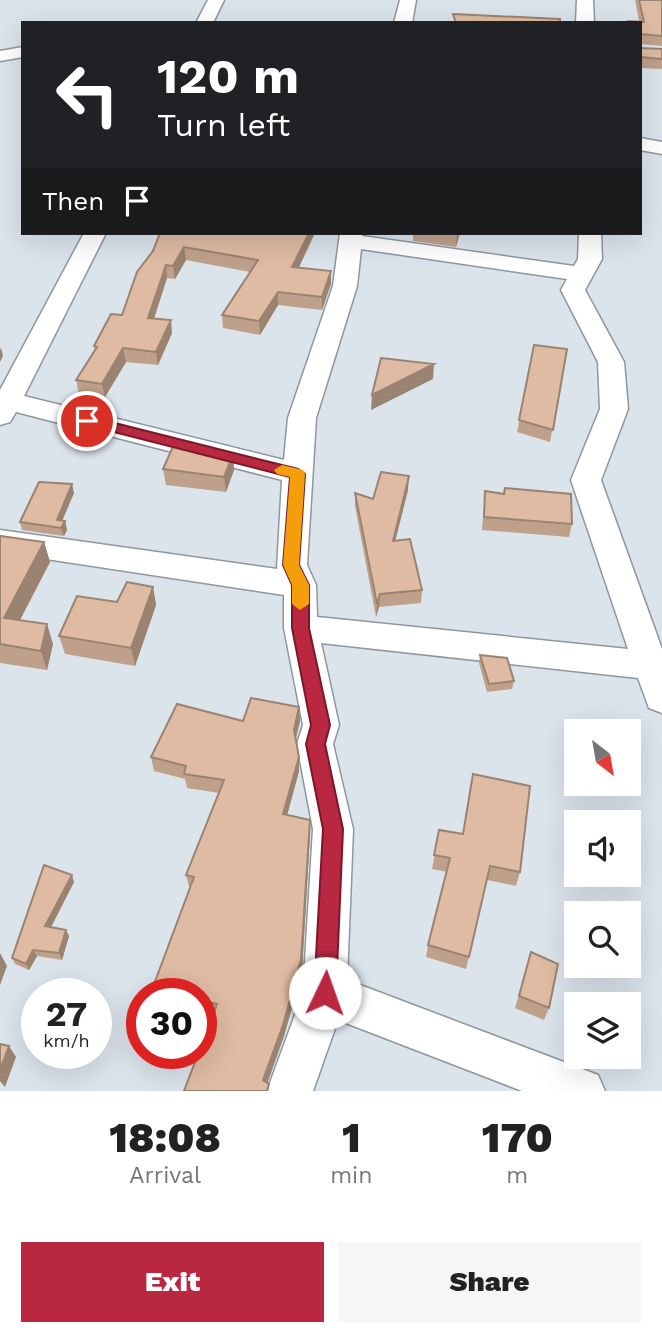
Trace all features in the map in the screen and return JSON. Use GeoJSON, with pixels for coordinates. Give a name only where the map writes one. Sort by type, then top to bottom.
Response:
{"type":"FeatureCollection","features":[{"type":"Feature","properties":{"kind":"street"},"geometry":{"type":"LineString","coordinates":[[205,21],[216,0]]}},
{"type":"Feature","properties":{"kind":"street"},"geometry":{"type":"LineString","coordinates":[[403,21],[408,0]]}},
{"type":"Feature","properties":{"kind":"street"},"geometry":{"type":"LineString","coordinates":[[585,0],[585,21]]}},
{"type":"Feature","properties":{"kind":"street"},"geometry":{"type":"LineString","coordinates":[[1,57],[21,52]]}},
{"type":"Feature","properties":{"kind":"street"},"geometry":{"type":"LineString","coordinates":[[642,144],[662,148]]}},
{"type":"Feature","properties":{"kind":"street"},"geometry":{"type":"LineString","coordinates":[[94,235],[4,408],[298,474]]}},
{"type":"Feature","properties":{"kind":"street"},"geometry":{"type":"LineString","coordinates":[[301,628],[658,677],[586,480],[614,409],[611,362],[573,290],[590,258],[590,235]]}},
{"type":"Feature","properties":{"kind":"street"},"geometry":{"type":"LineString","coordinates":[[290,1091],[325,993],[333,829],[315,744],[320,725],[301,628],[300,585],[291,565],[302,418],[345,286],[351,237],[582,274]]}},
{"type":"Feature","properties":{"kind":"street"},"geometry":{"type":"LineString","coordinates":[[0,541],[300,585]]}},
{"type":"Feature","properties":{"kind":"street"},"geometry":{"type":"LineString","coordinates":[[325,993],[582,1091]]}},
{"type":"Feature","properties":{"kind":"building"},"geometry":{"type":"Polygon","coordinates":[[[639,0],[662,0],[662,36],[642,34],[644,22],[639,0]]]}},
{"type":"Feature","properties":{"kind":"building"},"geometry":{"type":"Polygon","coordinates":[[[453,14],[560,19],[455,21],[453,14]]]}},
{"type":"Feature","properties":{"kind":"building"},"geometry":{"type":"Polygon","coordinates":[[[642,48],[662,49],[662,59],[642,57],[642,48]]]}},
{"type":"Feature","properties":{"kind":"building"},"geometry":{"type":"Polygon","coordinates":[[[159,235],[308,235],[292,267],[331,271],[322,297],[278,292],[259,321],[222,315],[258,260],[184,247],[173,266],[166,265],[148,318],[171,320],[156,352],[123,348],[102,384],[76,380],[97,347],[94,346],[111,314],[122,315],[137,272],[153,251],[159,235]]]}},
{"type":"Feature","properties":{"kind":"building"},"geometry":{"type":"Polygon","coordinates":[[[534,345],[567,349],[553,430],[519,420],[534,345]]]}},
{"type":"Feature","properties":{"kind":"building"},"geometry":{"type":"Polygon","coordinates":[[[381,358],[434,364],[372,395],[381,358]]]}},
{"type":"Feature","properties":{"kind":"building"},"geometry":{"type":"Polygon","coordinates":[[[175,442],[233,455],[224,477],[163,469],[175,442]]]}},
{"type":"Feature","properties":{"kind":"building"},"geometry":{"type":"Polygon","coordinates":[[[381,472],[409,476],[393,541],[410,539],[422,590],[380,594],[377,604],[355,493],[373,499],[381,472]]]}},
{"type":"Feature","properties":{"kind":"building"},"geometry":{"type":"Polygon","coordinates":[[[39,482],[72,484],[57,520],[65,521],[61,528],[20,522],[39,482]]]}},
{"type":"Feature","properties":{"kind":"building"},"geometry":{"type":"Polygon","coordinates":[[[505,488],[571,494],[572,524],[484,517],[485,491],[504,494],[505,488]]]}},
{"type":"Feature","properties":{"kind":"building"},"geometry":{"type":"Polygon","coordinates":[[[0,536],[44,542],[4,618],[47,624],[41,651],[0,644],[0,536]]]}},
{"type":"Feature","properties":{"kind":"building"},"geometry":{"type":"Polygon","coordinates":[[[127,582],[153,587],[131,648],[59,636],[77,596],[117,602],[127,582]]]}},
{"type":"Feature","properties":{"kind":"building"},"geometry":{"type":"Polygon","coordinates":[[[480,655],[507,658],[514,681],[489,684],[480,655]]]}},
{"type":"Feature","properties":{"kind":"building"},"geometry":{"type":"Polygon","coordinates":[[[251,698],[299,707],[294,730],[299,757],[283,814],[310,820],[301,960],[283,1025],[263,1080],[269,1084],[267,1091],[184,1091],[192,1069],[217,1069],[217,978],[156,978],[194,877],[186,875],[224,780],[184,774],[186,766],[151,757],[177,704],[243,721],[251,698]]]}},
{"type":"Feature","properties":{"kind":"building"},"geometry":{"type":"Polygon","coordinates":[[[473,774],[530,786],[520,872],[490,866],[469,957],[428,945],[450,858],[434,855],[439,830],[463,834],[473,774]]]}},
{"type":"Feature","properties":{"kind":"building"},"geometry":{"type":"Polygon","coordinates":[[[44,865],[72,875],[45,926],[66,930],[59,953],[33,950],[26,964],[12,958],[44,865]]]}},
{"type":"Feature","properties":{"kind":"building"},"geometry":{"type":"Polygon","coordinates":[[[531,952],[558,964],[549,1008],[519,996],[531,952]]]}},
{"type":"Feature","properties":{"kind":"building"},"geometry":{"type":"Polygon","coordinates":[[[0,1044],[9,1046],[0,1070],[0,1044]]]}},
{"type":"Feature","properties":{"kind":"slow traffic"},"geometry":{"type":"LineString","coordinates":[[282,470],[298,474],[291,565],[300,585],[300,604]]}},
{"type":"Feature","properties":{"kind":"route"},"geometry":{"type":"LineString","coordinates":[[87,421],[298,474],[291,565],[300,585],[301,628],[320,725],[315,744],[333,829],[325,993]]}}]}
